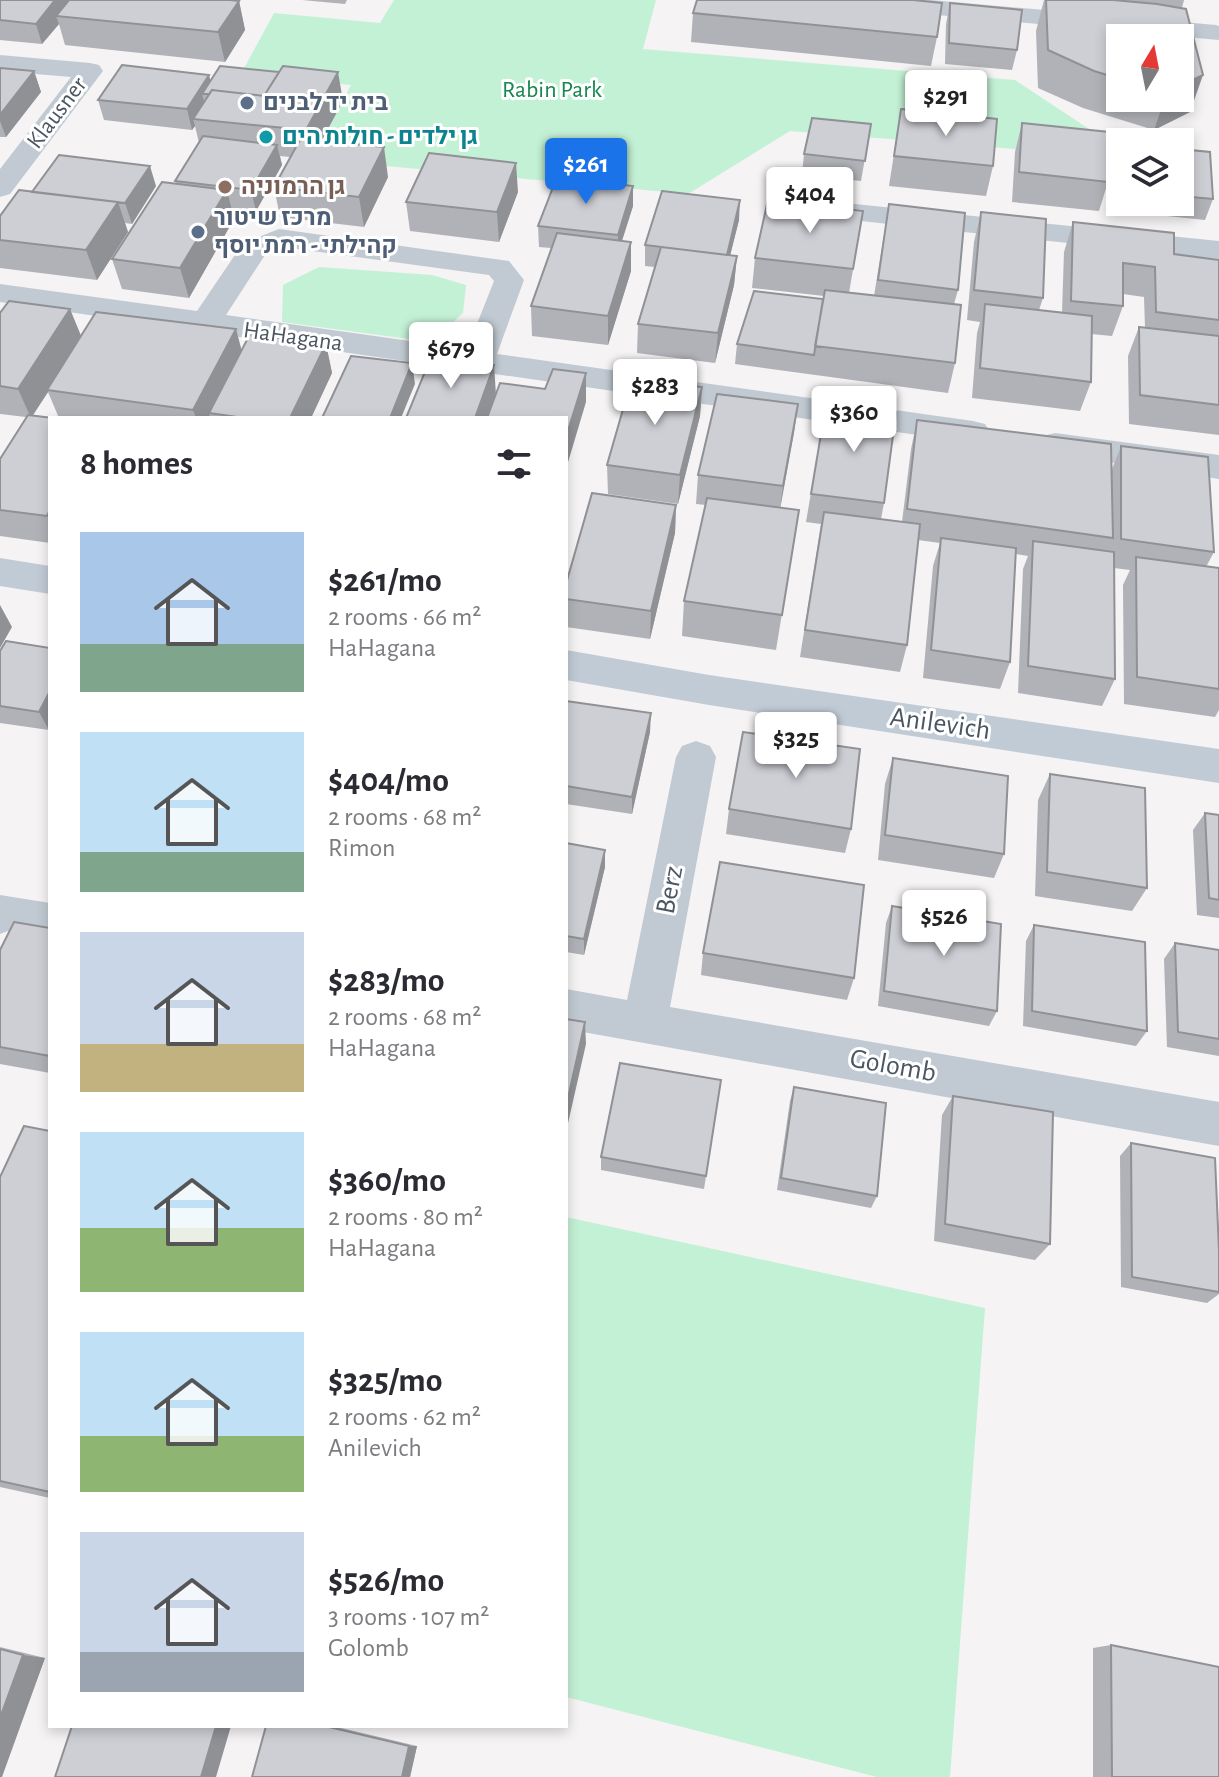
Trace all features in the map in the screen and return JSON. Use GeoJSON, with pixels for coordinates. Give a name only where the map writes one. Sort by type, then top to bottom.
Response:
{"type":"FeatureCollection","features":[{"type":"Feature","properties":{"kind":"street"},"geometry":{"type":"LineString","coordinates":[[847,0],[1217,33]]}},
{"type":"Feature","properties":{"kind":"street","name":"Klausner"},"geometry":{"type":"LineString","coordinates":[[0,63],[90,71],[0,188]]}},
{"type":"Feature","properties":{"kind":"street"},"geometry":{"type":"LineString","coordinates":[[783,205],[1219,250]]}},
{"type":"Feature","properties":{"kind":"street","name":"HaHagana"},"geometry":{"type":"LineString","coordinates":[[204,325],[254,249],[279,238],[498,267],[509,280],[478,361]]}},
{"type":"Feature","properties":{"kind":"street","name":"HaHagana"},"geometry":{"type":"LineString","coordinates":[[0,293],[204,325],[1219,467]]}},
{"type":"Feature","properties":{"kind":"street"},"geometry":{"type":"LineString","coordinates":[[0,572],[48,580]]}},
{"type":"Feature","properties":{"kind":"street","name":"Anilevich"},"geometry":{"type":"LineString","coordinates":[[568,665],[725,693],[1219,766]]}},
{"type":"Feature","properties":{"kind":"street","name":"Berz"},"geometry":{"type":"LineString","coordinates":[[645,1022],[696,757]]}},
{"type":"Feature","properties":{"kind":"street"},"geometry":{"type":"LineString","coordinates":[[1,914],[48,921]]}},
{"type":"Feature","properties":{"kind":"street","name":"Golomb"},"geometry":{"type":"LineString","coordinates":[[568,1009],[1219,1124]]}},
{"type":"Feature","properties":{"kind":"green space","name":"Rabin Park"},"geometry":{"type":"Polygon","coordinates":[[[394,0],[656,0],[643,49],[1015,80],[1089,129],[1041,151],[790,131],[688,194],[311,159],[351,85],[241,74],[274,13],[380,23],[394,0]]]}},
{"type":"Feature","properties":{"kind":"green space"},"geometry":{"type":"Polygon","coordinates":[[[319,267],[432,275],[466,285],[463,313],[431,342],[282,322],[283,285],[319,267]]]}},
{"type":"Feature","properties":{"kind":"green space"},"geometry":{"type":"Polygon","coordinates":[[[568,1217],[985,1308],[950,1777],[877,1777],[568,1698],[568,1217]]]}},
{"type":"Feature","properties":{"kind":"building"},"geometry":{"type":"Polygon","coordinates":[[[0,0],[55,0],[36,24],[0,20],[0,0]]]}},
{"type":"Feature","properties":{"kind":"building"},"geometry":{"type":"Polygon","coordinates":[[[69,0],[239,1],[218,32],[56,16],[69,0]]]}},
{"type":"Feature","properties":{"kind":"building"},"geometry":{"type":"Polygon","coordinates":[[[697,0],[913,0],[942,3],[937,37],[693,13],[697,0]]]}},
{"type":"Feature","properties":{"kind":"building"},"geometry":{"type":"Polygon","coordinates":[[[1046,0],[1113,0],[1157,4],[1186,9],[1190,24],[1106,24],[1106,75],[1048,50],[1046,0]]]}},
{"type":"Feature","properties":{"kind":"building"},"geometry":{"type":"Polygon","coordinates":[[[950,3],[1022,10],[1017,50],[949,43],[950,3]]]}},
{"type":"Feature","properties":{"kind":"building"},"geometry":{"type":"Polygon","coordinates":[[[1194,40],[1203,75],[1194,79],[1194,40]]]}},
{"type":"Feature","properties":{"kind":"building"},"geometry":{"type":"Polygon","coordinates":[[[122,65],[209,75],[187,109],[98,100],[122,65]]]}},
{"type":"Feature","properties":{"kind":"building"},"geometry":{"type":"Polygon","coordinates":[[[220,66],[279,72],[264,96],[212,90],[209,94],[202,94],[220,66]]]}},
{"type":"Feature","properties":{"kind":"building"},"geometry":{"type":"Polygon","coordinates":[[[283,66],[338,72],[306,130],[193,119],[212,90],[264,96],[283,66]]]}},
{"type":"Feature","properties":{"kind":"building"},"geometry":{"type":"Polygon","coordinates":[[[0,68],[34,71],[0,115],[0,68]]]}},
{"type":"Feature","properties":{"kind":"building"},"geometry":{"type":"Polygon","coordinates":[[[901,109],[997,119],[993,166],[894,156],[901,109]]]}},
{"type":"Feature","properties":{"kind":"building"},"geometry":{"type":"Polygon","coordinates":[[[812,118],[871,124],[865,161],[804,154],[812,118]]]}},
{"type":"Feature","properties":{"kind":"building"},"geometry":{"type":"Polygon","coordinates":[[[1022,123],[1106,132],[1106,182],[1019,172],[1022,123]]]}},
{"type":"Feature","properties":{"kind":"building"},"geometry":{"type":"Polygon","coordinates":[[[203,136],[277,145],[251,190],[175,181],[203,136]]]}},
{"type":"Feature","properties":{"kind":"building"},"geometry":{"type":"Polygon","coordinates":[[[301,138],[384,147],[359,197],[274,187],[301,138]]]}},
{"type":"Feature","properties":{"kind":"building"},"geometry":{"type":"Polygon","coordinates":[[[1194,150],[1210,152],[1213,199],[1194,197],[1194,150]]]}},
{"type":"Feature","properties":{"kind":"building"},"geometry":{"type":"Polygon","coordinates":[[[429,153],[516,163],[497,212],[406,202],[429,153]]]}},
{"type":"Feature","properties":{"kind":"building"},"geometry":{"type":"Polygon","coordinates":[[[59,155],[150,166],[125,203],[32,192],[59,155]]]}},
{"type":"Feature","properties":{"kind":"building"},"geometry":{"type":"Polygon","coordinates":[[[557,177],[633,186],[618,235],[538,226],[557,177]]]}},
{"type":"Feature","properties":{"kind":"building"},"geometry":{"type":"Polygon","coordinates":[[[162,182],[227,190],[180,268],[112,259],[162,182]]]}},
{"type":"Feature","properties":{"kind":"building"},"geometry":{"type":"Polygon","coordinates":[[[19,190],[118,202],[86,250],[0,240],[0,216],[19,190]]]}},
{"type":"Feature","properties":{"kind":"building"},"geometry":{"type":"Polygon","coordinates":[[[662,191],[740,200],[727,255],[645,245],[662,191]]]}},
{"type":"Feature","properties":{"kind":"building"},"geometry":{"type":"Polygon","coordinates":[[[768,200],[863,211],[853,269],[755,258],[768,200]]]}},
{"type":"Feature","properties":{"kind":"building"},"geometry":{"type":"Polygon","coordinates":[[[889,204],[965,213],[958,290],[878,280],[889,204]]]}},
{"type":"Feature","properties":{"kind":"building"},"geometry":{"type":"Polygon","coordinates":[[[981,212],[1046,219],[1043,298],[974,290],[981,212]]]}},
{"type":"Feature","properties":{"kind":"building"},"geometry":{"type":"Polygon","coordinates":[[[1073,222],[1174,233],[1174,254],[1219,260],[1219,320],[1156,312],[1155,267],[1123,263],[1123,306],[1071,301],[1073,222]]]}},
{"type":"Feature","properties":{"kind":"building"},"geometry":{"type":"Polygon","coordinates":[[[557,233],[631,242],[608,316],[531,306],[557,233]]]}},
{"type":"Feature","properties":{"kind":"building"},"geometry":{"type":"Polygon","coordinates":[[[661,247],[737,256],[718,333],[638,324],[661,247]]]}},
{"type":"Feature","properties":{"kind":"building"},"geometry":{"type":"Polygon","coordinates":[[[825,290],[961,305],[955,363],[815,346],[825,290]]]}},
{"type":"Feature","properties":{"kind":"building"},"geometry":{"type":"Polygon","coordinates":[[[754,291],[823,299],[814,355],[737,344],[754,291]]]}},
{"type":"Feature","properties":{"kind":"building"},"geometry":{"type":"Polygon","coordinates":[[[9,301],[70,309],[18,389],[0,386],[0,313],[9,301]]]}},
{"type":"Feature","properties":{"kind":"building"},"geometry":{"type":"Polygon","coordinates":[[[985,304],[1092,316],[1091,382],[980,368],[985,304]]]}},
{"type":"Feature","properties":{"kind":"building"},"geometry":{"type":"Polygon","coordinates":[[[96,312],[236,329],[193,410],[47,390],[96,312]]]}},
{"type":"Feature","properties":{"kind":"building"},"geometry":{"type":"Polygon","coordinates":[[[1139,327],[1219,336],[1219,405],[1140,395],[1139,327]]]}},
{"type":"Feature","properties":{"kind":"building"},"geometry":{"type":"Polygon","coordinates":[[[250,334],[326,344],[291,416],[209,413],[250,334]]]}},
{"type":"Feature","properties":{"kind":"building"},"geometry":{"type":"Polygon","coordinates":[[[351,356],[412,363],[391,416],[323,416],[351,356]]]}},
{"type":"Feature","properties":{"kind":"building"},"geometry":{"type":"Polygon","coordinates":[[[431,357],[494,365],[476,416],[407,416],[431,357]]]}},
{"type":"Feature","properties":{"kind":"building"},"geometry":{"type":"Polygon","coordinates":[[[553,369],[586,373],[568,431],[568,416],[488,416],[500,383],[545,389],[553,369]]]}},
{"type":"Feature","properties":{"kind":"building"},"geometry":{"type":"Polygon","coordinates":[[[632,378],[702,387],[680,475],[607,465],[632,378]]]}},
{"type":"Feature","properties":{"kind":"building"},"geometry":{"type":"Polygon","coordinates":[[[717,394],[798,404],[783,486],[698,475],[717,394]]]}},
{"type":"Feature","properties":{"kind":"building"},"geometry":{"type":"Polygon","coordinates":[[[826,404],[896,413],[884,503],[811,494],[826,404]]]}},
{"type":"Feature","properties":{"kind":"building"},"geometry":{"type":"Polygon","coordinates":[[[28,415],[48,417],[47,516],[0,510],[0,459],[28,415]]]}},
{"type":"Feature","properties":{"kind":"building"},"geometry":{"type":"Polygon","coordinates":[[[917,420],[1111,444],[1113,538],[907,509],[917,420]]]}},
{"type":"Feature","properties":{"kind":"building"},"geometry":{"type":"Polygon","coordinates":[[[1121,446],[1208,457],[1214,552],[1121,539],[1121,446]]]}},
{"type":"Feature","properties":{"kind":"building"},"geometry":{"type":"Polygon","coordinates":[[[592,493],[676,505],[651,611],[568,599],[568,577],[592,493]]]}},
{"type":"Feature","properties":{"kind":"building"},"geometry":{"type":"Polygon","coordinates":[[[707,498],[799,510],[782,615],[684,601],[707,498]]]}},
{"type":"Feature","properties":{"kind":"building"},"geometry":{"type":"Polygon","coordinates":[[[824,512],[920,524],[907,645],[805,630],[824,512]]]}},
{"type":"Feature","properties":{"kind":"building"},"geometry":{"type":"Polygon","coordinates":[[[941,538],[1016,548],[1010,662],[931,650],[941,538]]]}},
{"type":"Feature","properties":{"kind":"building"},"geometry":{"type":"Polygon","coordinates":[[[1033,541],[1114,552],[1115,679],[1028,666],[1033,541]]]}},
{"type":"Feature","properties":{"kind":"building"},"geometry":{"type":"Polygon","coordinates":[[[1136,557],[1219,568],[1219,689],[1137,677],[1136,557]]]}},
{"type":"Feature","properties":{"kind":"building"},"geometry":{"type":"Polygon","coordinates":[[[6,641],[48,648],[48,695],[39,712],[0,706],[0,651],[6,641]]]}},
{"type":"Feature","properties":{"kind":"building"},"geometry":{"type":"Polygon","coordinates":[[[568,701],[651,713],[632,797],[568,786],[568,701]]]}},
{"type":"Feature","properties":{"kind":"building"},"geometry":{"type":"Polygon","coordinates":[[[743,732],[860,749],[851,829],[729,809],[743,732]]]}},
{"type":"Feature","properties":{"kind":"building"},"geometry":{"type":"Polygon","coordinates":[[[893,758],[1008,776],[1004,854],[885,835],[893,758]]]}},
{"type":"Feature","properties":{"kind":"building"},"geometry":{"type":"Polygon","coordinates":[[[1050,774],[1145,788],[1147,888],[1047,872],[1050,774]]]}},
{"type":"Feature","properties":{"kind":"building"},"geometry":{"type":"Polygon","coordinates":[[[1205,813],[1219,815],[1219,900],[1209,898],[1205,813]]]}},
{"type":"Feature","properties":{"kind":"building"},"geometry":{"type":"Polygon","coordinates":[[[568,843],[605,850],[584,939],[568,936],[568,843]]]}},
{"type":"Feature","properties":{"kind":"building"},"geometry":{"type":"Polygon","coordinates":[[[720,862],[864,885],[854,978],[703,953],[720,862]]]}},
{"type":"Feature","properties":{"kind":"building"},"geometry":{"type":"Polygon","coordinates":[[[892,906],[1001,924],[997,1011],[884,991],[892,906]]]}},
{"type":"Feature","properties":{"kind":"building"},"geometry":{"type":"Polygon","coordinates":[[[14,922],[48,928],[48,1056],[0,1047],[0,950],[14,922]]]}},
{"type":"Feature","properties":{"kind":"building"},"geometry":{"type":"Polygon","coordinates":[[[1034,925],[1145,942],[1147,1031],[1032,1011],[1034,925]]]}},
{"type":"Feature","properties":{"kind":"building"},"geometry":{"type":"Polygon","coordinates":[[[1175,943],[1219,950],[1219,1039],[1178,1032],[1175,943]]]}},
{"type":"Feature","properties":{"kind":"building"},"geometry":{"type":"Polygon","coordinates":[[[568,1019],[585,1022],[568,1098],[568,1019]]]}},
{"type":"Feature","properties":{"kind":"building"},"geometry":{"type":"Polygon","coordinates":[[[620,1063],[721,1080],[706,1176],[601,1157],[620,1063]]]}},
{"type":"Feature","properties":{"kind":"building"},"geometry":{"type":"Polygon","coordinates":[[[794,1087],[886,1103],[877,1196],[781,1178],[794,1087]]]}},
{"type":"Feature","properties":{"kind":"building"},"geometry":{"type":"Polygon","coordinates":[[[953,1096],[1053,1112],[1050,1244],[945,1224],[953,1096]]]}},
{"type":"Feature","properties":{"kind":"building"},"geometry":{"type":"Polygon","coordinates":[[[24,1126],[48,1131],[48,1492],[0,1481],[0,1177],[24,1126]]]}},
{"type":"Feature","properties":{"kind":"building"},"geometry":{"type":"Polygon","coordinates":[[[1131,1143],[1215,1158],[1219,1292],[1132,1277],[1131,1143]]]}},
{"type":"Feature","properties":{"kind":"building"},"geometry":{"type":"Polygon","coordinates":[[[1111,1645],[1219,1667],[1219,1777],[1112,1777],[1111,1645]]]}},
{"type":"Feature","properties":{"kind":"building"},"geometry":{"type":"Polygon","coordinates":[[[0,1649],[23,1655],[0,1718],[0,1649]]]}},
{"type":"Feature","properties":{"kind":"building"},"geometry":{"type":"Polygon","coordinates":[[[71,1728],[215,1728],[201,1777],[55,1777],[71,1728]]]}},
{"type":"Feature","properties":{"kind":"building"},"geometry":{"type":"Polygon","coordinates":[[[265,1728],[333,1728],[409,1746],[402,1777],[252,1777],[265,1728]]]}},
{"type":"Feature","properties":{"kind":"place","name":"בית יד לבנים"},"geometry":{"type":"Point","coordinates":[247,103]}},
{"type":"Feature","properties":{"kind":"place","name":"גן ילדים - חולות הים"},"geometry":{"type":"Point","coordinates":[266,137]}},
{"type":"Feature","properties":{"kind":"place","name":"גן הרמוניה"},"geometry":{"type":"Point","coordinates":[225,187]}},
{"type":"Feature","properties":{"kind":"place","name":"מרכז שיטור קהילתי - רמת יוסף"},"geometry":{"type":"Point","coordinates":[198,232]}}]}
